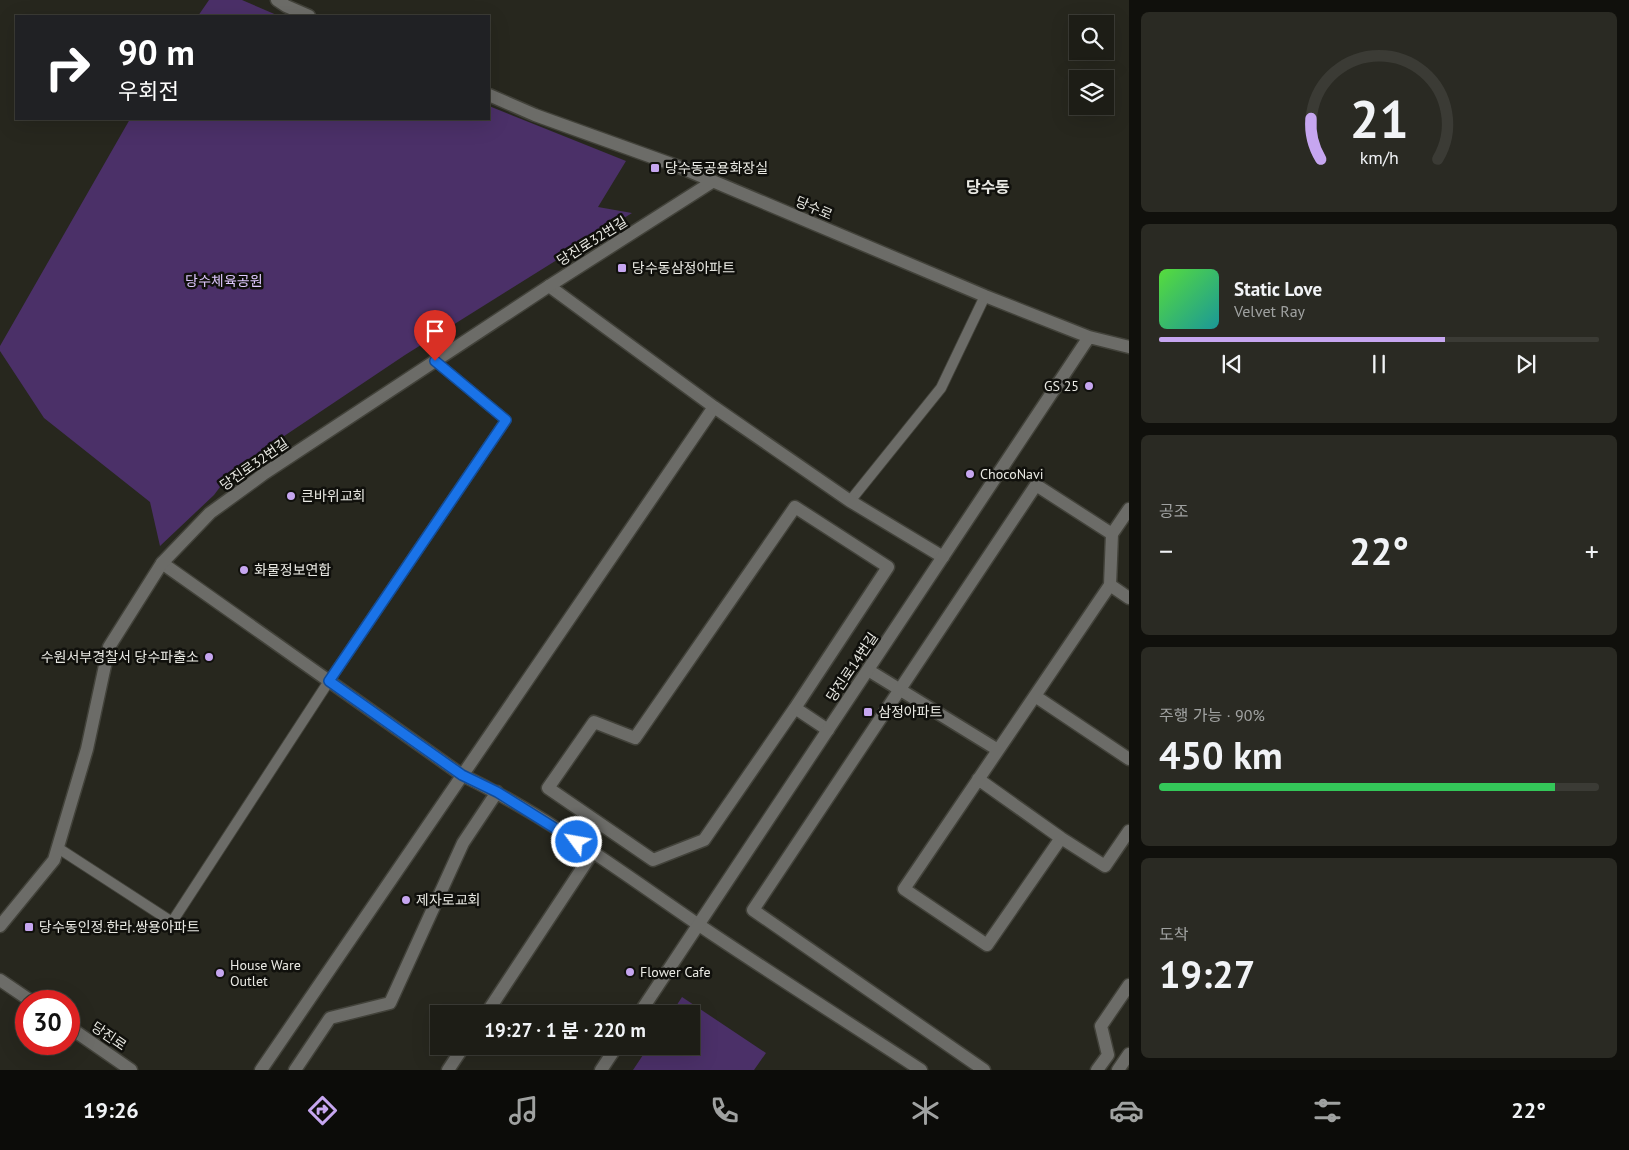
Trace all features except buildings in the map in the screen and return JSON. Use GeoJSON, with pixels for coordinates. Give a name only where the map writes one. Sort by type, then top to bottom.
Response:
{"type":"FeatureCollection","features":[{"type":"Feature","properties":{"kind":"street"},"geometry":{"type":"LineString","coordinates":[[276,0],[307,15]]}},
{"type":"Feature","properties":{"kind":"street","name":"당수로"},"geometry":{"type":"LineString","coordinates":[[490,95],[535,115],[677,166],[985,296],[1089,337],[1129,347]]}},
{"type":"Feature","properties":{"kind":"street","name":"당진로32번길"},"geometry":{"type":"LineString","coordinates":[[0,926],[54,860],[87,749],[109,647],[162,563],[210,513],[265,473],[549,286],[712,182]]}},
{"type":"Feature","properties":{"kind":"street"},"geometry":{"type":"LineString","coordinates":[[549,286],[714,407],[850,502],[943,557]]}},
{"type":"Feature","properties":{"kind":"street","name":"당진로14번길"},"geometry":{"type":"LineString","coordinates":[[644,1005],[1089,337]]}},
{"type":"Feature","properties":{"kind":"street"},"geometry":{"type":"LineString","coordinates":[[261,1070],[714,407]]}},
{"type":"Feature","properties":{"kind":"street"},"geometry":{"type":"LineString","coordinates":[[984,1070],[753,910],[1036,485],[1112,534]]}},
{"type":"Feature","properties":{"kind":"street"},"geometry":{"type":"LineString","coordinates":[[795,508],[888,567],[794,708],[704,840],[653,860],[548,788],[594,722],[635,738],[795,508]]}},
{"type":"Feature","properties":{"kind":"street"},"geometry":{"type":"LineString","coordinates":[[1061,838],[987,945],[904,889],[1110,586],[1112,534],[1129,509]]}},
{"type":"Feature","properties":{"kind":"street"},"geometry":{"type":"LineString","coordinates":[[162,563],[462,775],[497,792],[593,852],[698,924],[921,1070]]}},
{"type":"Feature","properties":{"kind":"street"},"geometry":{"type":"LineString","coordinates":[[1110,586],[1129,598]]}},
{"type":"Feature","properties":{"kind":"street"},"geometry":{"type":"LineString","coordinates":[[868,670],[998,750]]}},
{"type":"Feature","properties":{"kind":"street"},"geometry":{"type":"LineString","coordinates":[[1035,696],[1129,759]]}},
{"type":"Feature","properties":{"kind":"street"},"geometry":{"type":"LineString","coordinates":[[794,708],[828,730]]}},
{"type":"Feature","properties":{"kind":"street"},"geometry":{"type":"LineString","coordinates":[[978,779],[1061,838],[1105,866],[1127,839]]}},
{"type":"Feature","properties":{"kind":"street"},"geometry":{"type":"LineString","coordinates":[[295,1070],[330,1018],[390,1002],[463,843],[497,792]]}},
{"type":"Feature","properties":{"kind":"street"},"geometry":{"type":"LineString","coordinates":[[492,1005],[593,852]]}},
{"type":"Feature","properties":{"kind":"street"},"geometry":{"type":"LineString","coordinates":[[0,980],[15,990]]}},
{"type":"Feature","properties":{"kind":"street"},"geometry":{"type":"LineString","coordinates":[[1097,1070],[1108,1055],[1101,1026],[1129,985]]}},
{"type":"Feature","properties":{"kind":"street","name":"당진로"},"geometry":{"type":"LineString","coordinates":[[80,1035],[131,1070]]}},
{"type":"Feature","properties":{"kind":"street"},"geometry":{"type":"LineString","coordinates":[[1118,1070],[1129,1054]]}},
{"type":"Feature","properties":{"kind":"street"},"geometry":{"type":"LineString","coordinates":[[448,1070],[458,1055]]}},
{"type":"Feature","properties":{"kind":"street"},"geometry":{"type":"LineString","coordinates":[[601,1070],[611,1055]]}},
{"type":"Feature","properties":{"kind":"lane"},"geometry":{"type":"LineString","coordinates":[[850,502],[941,388],[985,296]]}},
{"type":"Feature","properties":{"kind":"lane"},"geometry":{"type":"LineString","coordinates":[[58,848],[172,922],[329,681],[506,420],[435,361]]}},
{"type":"Feature","properties":{"kind":"green space"},"geometry":{"type":"Polygon","coordinates":[[[209,0],[242,0],[277,15],[199,15],[209,0]]]}},
{"type":"Feature","properties":{"kind":"green space","name":"당수체육공원"},"geometry":{"type":"Polygon","coordinates":[[[490,106],[626,161],[598,207],[632,213],[405,355],[232,471],[214,495],[160,546],[150,502],[44,418],[0,351],[0,346],[129,120],[490,120],[490,106]]]}},
{"type":"Feature","properties":{"kind":"green space"},"geometry":{"type":"Polygon","coordinates":[[[682,997],[694,1005],[677,1005],[682,997]]]}},
{"type":"Feature","properties":{"kind":"green space"},"geometry":{"type":"Polygon","coordinates":[[[700,1009],[766,1053],[754,1070],[633,1070],[643,1055],[700,1055],[700,1009]]]}},
{"type":"Feature","properties":{"kind":"place","name":"당수동공용화장실"},"geometry":{"type":"Point","coordinates":[655,168]}},
{"type":"Feature","properties":{"kind":"place","name":"당수동삼정아파트"},"geometry":{"type":"Point","coordinates":[622,268]}},
{"type":"Feature","properties":{"kind":"place","name":"GS 25"},"geometry":{"type":"Point","coordinates":[1089,386]}},
{"type":"Feature","properties":{"kind":"place","name":"ChocoNavi"},"geometry":{"type":"Point","coordinates":[970,474]}},
{"type":"Feature","properties":{"kind":"place","name":"큰바위교회"},"geometry":{"type":"Point","coordinates":[291,496]}},
{"type":"Feature","properties":{"kind":"place","name":"화물정보연합"},"geometry":{"type":"Point","coordinates":[244,570]}},
{"type":"Feature","properties":{"kind":"place","name":"수원서부경찰서 당수파출소"},"geometry":{"type":"Point","coordinates":[209,657]}},
{"type":"Feature","properties":{"kind":"place","name":"삼정아파트"},"geometry":{"type":"Point","coordinates":[868,712]}},
{"type":"Feature","properties":{"kind":"place","name":"제자로교회"},"geometry":{"type":"Point","coordinates":[406,900]}},
{"type":"Feature","properties":{"kind":"place","name":"당수동인정.한라.쌍용아파트"},"geometry":{"type":"Point","coordinates":[29,927]}},
{"type":"Feature","properties":{"kind":"place","name":"Flower Cafe"},"geometry":{"type":"Point","coordinates":[630,972]}},
{"type":"Feature","properties":{"kind":"place","name":"House Ware Outlet"},"geometry":{"type":"Point","coordinates":[220,973]}},
{"type":"Feature","properties":{"kind":"district","name":"당수동"},"geometry":{"type":"Point","coordinates":[988,187]}},
{"type":"Feature","properties":{"kind":"route"},"geometry":{"type":"LineString","coordinates":[[435,361],[506,420],[329,681],[462,775],[497,792],[577,842]]}}]}
